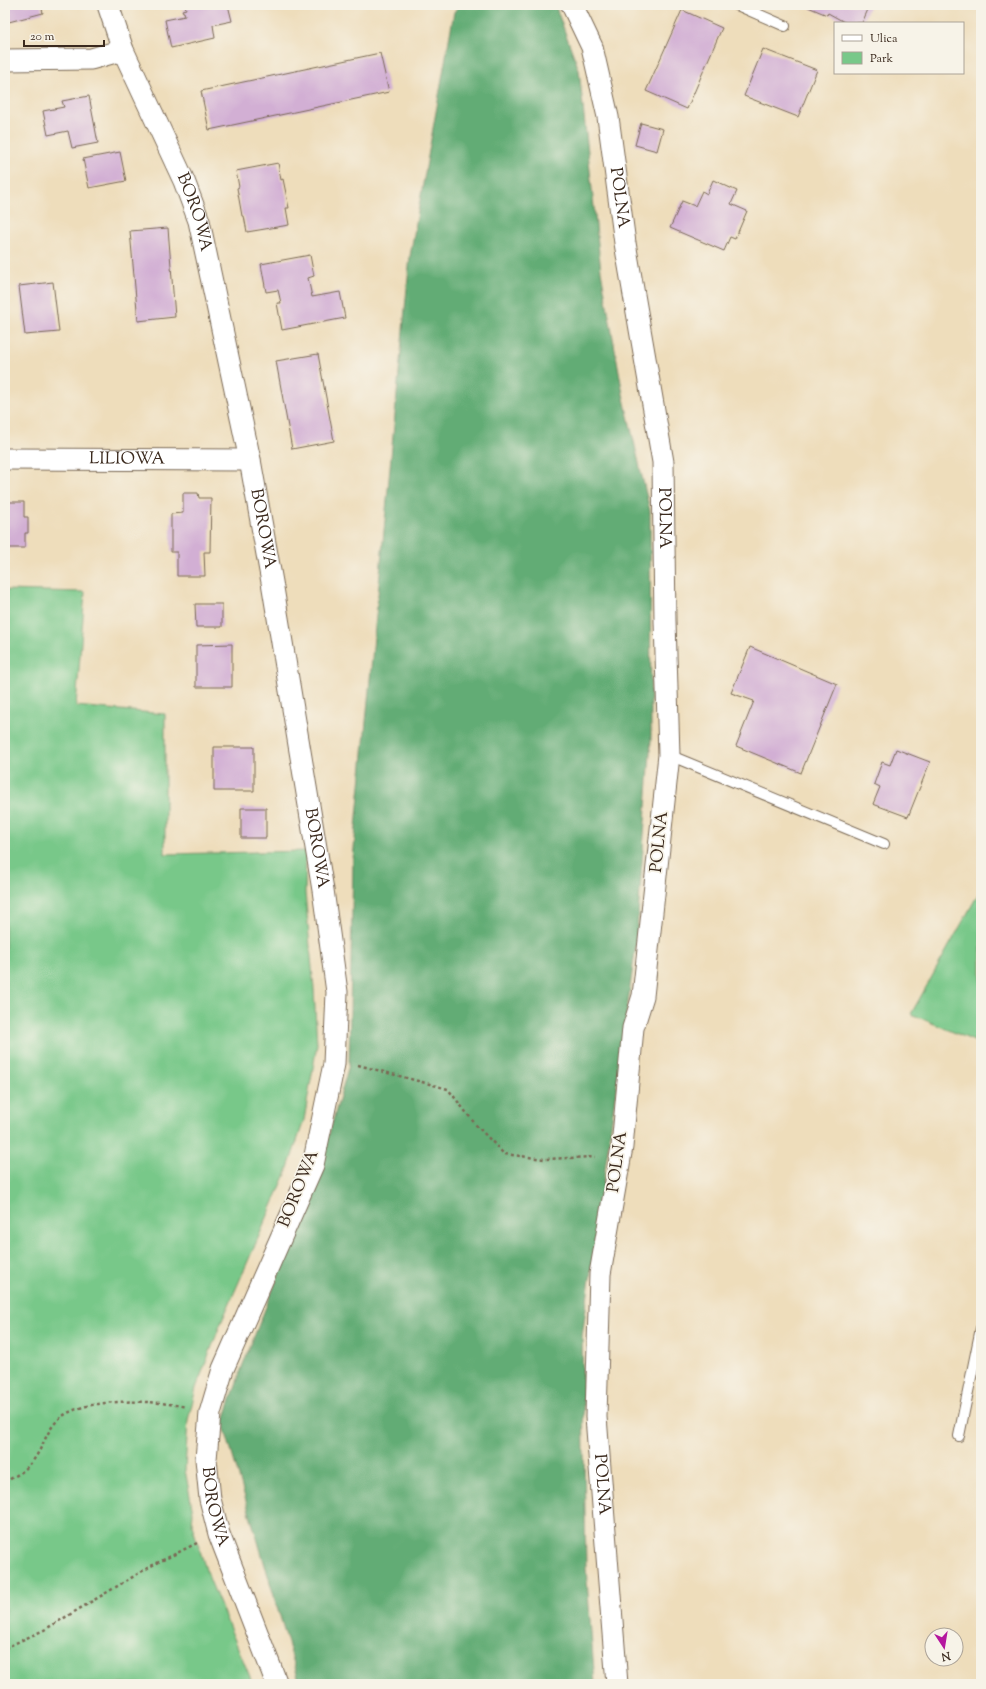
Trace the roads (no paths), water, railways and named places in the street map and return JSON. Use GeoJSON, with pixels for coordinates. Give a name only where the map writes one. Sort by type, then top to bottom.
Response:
{"type":"FeatureCollection","features":[{"type":"Feature","properties":{"kind":"street","name":"BOROWA"},"geometry":{"type":"LineString","coordinates":[[108,5],[123,50],[184,182],[199,221],[250,460],[272,582],[326,914],[337,992],[334,1064],[313,1165],[223,1369],[210,1413],[206,1459],[210,1499],[219,1534],[277,1684]]}},
{"type":"Feature","properties":{"kind":"street","name":"POLNA"},"geometry":{"type":"LineString","coordinates":[[572,5],[592,47],[608,117],[625,243],[662,462],[669,755],[643,996],[632,1028],[622,1147],[600,1274],[596,1417],[617,1684]]}},
{"type":"Feature","properties":{"kind":"street"},"geometry":{"type":"LineString","coordinates":[[5,60],[91,59],[123,50]]}},
{"type":"Feature","properties":{"kind":"street","name":"LILIOWA"},"geometry":{"type":"LineString","coordinates":[[5,459],[250,460]]}},
{"type":"Feature","properties":{"kind":"lane"},"geometry":{"type":"LineString","coordinates":[[737,5],[784,26]]}},
{"type":"Feature","properties":{"kind":"lane"},"geometry":{"type":"LineString","coordinates":[[669,755],[884,844]]}},
{"type":"Feature","properties":{"kind":"lane"},"geometry":{"type":"LineString","coordinates":[[959,1436],[981,1328]]}}]}
